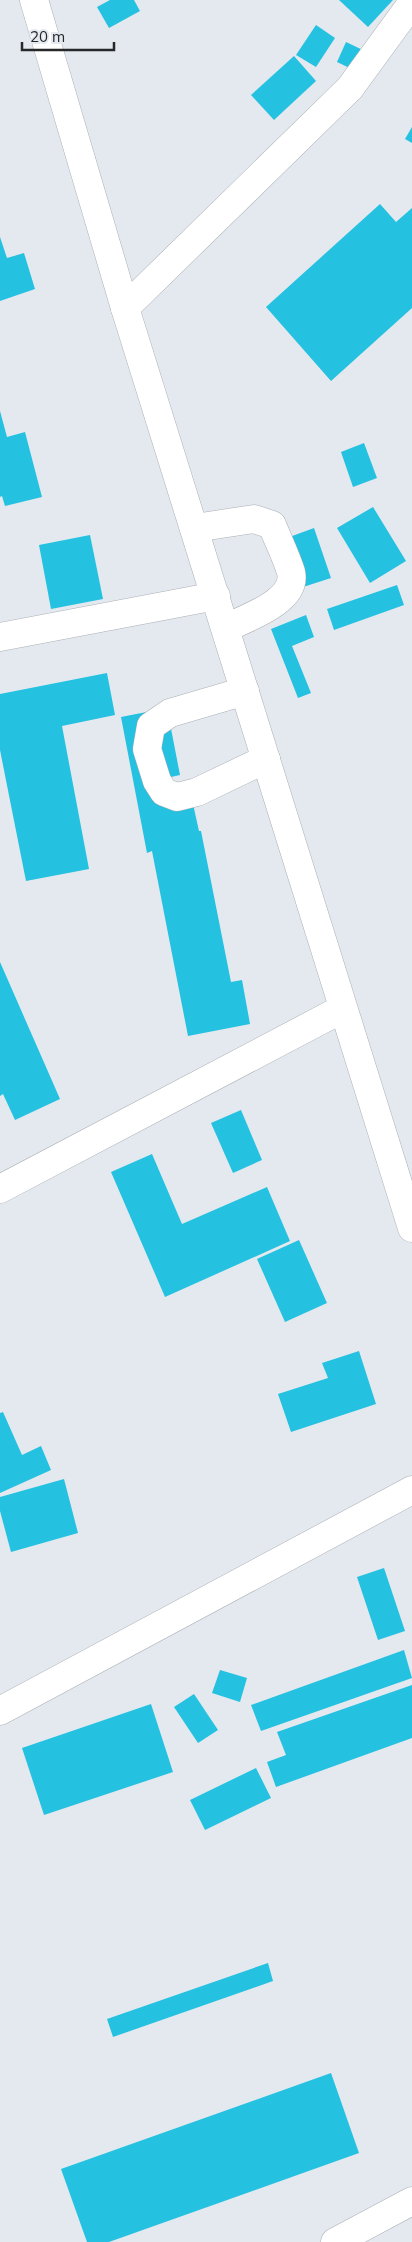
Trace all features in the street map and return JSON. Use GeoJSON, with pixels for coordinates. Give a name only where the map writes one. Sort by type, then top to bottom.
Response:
{"type":"FeatureCollection","features":[{"type":"Feature","properties":{"kind":"street"},"geometry":{"type":"LineString","coordinates":[[34,0],[125,308],[226,628],[342,1009],[412,1228]]}},
{"type":"Feature","properties":{"kind":"street"},"geometry":{"type":"LineString","coordinates":[[125,308],[350,88],[412,3]]}},
{"type":"Feature","properties":{"kind":"street"},"geometry":{"type":"LineString","coordinates":[[195,528],[254,519],[272,525],[291,573],[291,584],[281,600],[226,628]]}},
{"type":"Feature","properties":{"kind":"street"},"geometry":{"type":"LineString","coordinates":[[0,637],[216,596]]}},
{"type":"Feature","properties":{"kind":"street"},"geometry":{"type":"LineString","coordinates":[[245,691],[170,713],[151,726],[147,749],[157,781],[164,792],[177,797],[197,792],[266,759]]}},
{"type":"Feature","properties":{"kind":"street"},"geometry":{"type":"LineString","coordinates":[[0,1189],[342,1009]]}},
{"type":"Feature","properties":{"kind":"street"},"geometry":{"type":"LineString","coordinates":[[0,1711],[412,1490]]}},
{"type":"Feature","properties":{"kind":"street"},"geometry":{"type":"LineString","coordinates":[[335,2242],[412,2201]]}},
{"type":"Feature","properties":{"kind":"building"},"geometry":{"type":"Polygon","coordinates":[[[110,0],[134,0],[140,11],[109,28],[97,7],[110,0]]]}},
{"type":"Feature","properties":{"kind":"building"},"geometry":{"type":"Polygon","coordinates":[[[339,0],[393,0],[368,27],[339,0]]]}},
{"type":"Feature","properties":{"kind":"building"},"geometry":{"type":"Polygon","coordinates":[[[316,25],[335,38],[316,67],[296,55],[316,25]]]}},
{"type":"Feature","properties":{"kind":"building"},"geometry":{"type":"Polygon","coordinates":[[[346,42],[367,52],[358,72],[337,62],[346,42]]]}},
{"type":"Feature","properties":{"kind":"building"},"geometry":{"type":"Polygon","coordinates":[[[294,56],[316,81],[274,120],[251,95],[294,56]]]}},
{"type":"Feature","properties":{"kind":"building"},"geometry":{"type":"Polygon","coordinates":[[[412,127],[412,143],[405,139],[412,127]]]}},
{"type":"Feature","properties":{"kind":"building"},"geometry":{"type":"Polygon","coordinates":[[[380,204],[396,222],[412,208],[412,308],[331,381],[266,307],[380,204]]]}},
{"type":"Feature","properties":{"kind":"building"},"geometry":{"type":"Polygon","coordinates":[[[0,237],[7,258],[24,253],[35,289],[0,301],[0,237]]]}},
{"type":"Feature","properties":{"kind":"building"},"geometry":{"type":"Polygon","coordinates":[[[0,411],[7,437],[25,432],[42,497],[5,506],[2,496],[0,497],[0,411]]]}},
{"type":"Feature","properties":{"kind":"building"},"geometry":{"type":"Polygon","coordinates":[[[364,443],[377,478],[353,487],[341,452],[364,443]]]}},
{"type":"Feature","properties":{"kind":"building"},"geometry":{"type":"Polygon","coordinates":[[[373,507],[406,561],[370,583],[337,528],[373,507]]]}},
{"type":"Feature","properties":{"kind":"building"},"geometry":{"type":"Polygon","coordinates":[[[314,528],[331,578],[300,588],[284,539],[314,528]]]}},
{"type":"Feature","properties":{"kind":"building"},"geometry":{"type":"Polygon","coordinates":[[[90,535],[103,599],[51,609],[39,545],[90,535]]]}},
{"type":"Feature","properties":{"kind":"building"},"geometry":{"type":"Polygon","coordinates":[[[397,585],[404,605],[334,630],[327,609],[397,585]]]}},
{"type":"Feature","properties":{"kind":"building"},"geometry":{"type":"Polygon","coordinates":[[[306,615],[314,637],[292,646],[311,693],[298,698],[271,629],[306,615]]]}},
{"type":"Feature","properties":{"kind":"building"},"geometry":{"type":"Polygon","coordinates":[[[107,673],[115,715],[62,726],[89,869],[26,881],[0,750],[0,694],[107,673]]]}},
{"type":"Feature","properties":{"kind":"building"},"geometry":{"type":"Polygon","coordinates":[[[167,708],[180,775],[162,779],[191,795],[199,831],[201,831],[231,982],[242,980],[250,1024],[188,1036],[152,851],[147,853],[121,717],[167,708]]]}},
{"type":"Feature","properties":{"kind":"building"},"geometry":{"type":"Polygon","coordinates":[[[0,962],[60,1099],[15,1120],[3,1094],[0,1096],[0,962]]]}},
{"type":"Feature","properties":{"kind":"building"},"geometry":{"type":"Polygon","coordinates":[[[241,1110],[262,1160],[233,1173],[211,1123],[241,1110]]]}},
{"type":"Feature","properties":{"kind":"building"},"geometry":{"type":"Polygon","coordinates":[[[152,1154],[182,1224],[267,1187],[290,1241],[165,1297],[111,1172],[152,1154]]]}},
{"type":"Feature","properties":{"kind":"building"},"geometry":{"type":"Polygon","coordinates":[[[299,1240],[327,1303],[285,1322],[257,1259],[299,1240]]]}},
{"type":"Feature","properties":{"kind":"building"},"geometry":{"type":"Polygon","coordinates":[[[359,1351],[376,1404],[291,1432],[278,1394],[328,1378],[322,1363],[359,1351]]]}},
{"type":"Feature","properties":{"kind":"building"},"geometry":{"type":"Polygon","coordinates":[[[3,1412],[22,1455],[41,1446],[51,1470],[0,1493],[0,1413],[3,1412]]]}},
{"type":"Feature","properties":{"kind":"building"},"geometry":{"type":"Polygon","coordinates":[[[64,1479],[78,1533],[11,1552],[0,1511],[0,1497],[64,1479]]]}},
{"type":"Feature","properties":{"kind":"building"},"geometry":{"type":"Polygon","coordinates":[[[384,1568],[405,1631],[378,1640],[357,1577],[384,1568]]]}},
{"type":"Feature","properties":{"kind":"building"},"geometry":{"type":"Polygon","coordinates":[[[404,1650],[412,1678],[261,1731],[251,1705],[404,1650]]]}},
{"type":"Feature","properties":{"kind":"building"},"geometry":{"type":"Polygon","coordinates":[[[220,1670],[247,1678],[240,1702],[212,1693],[220,1670]]]}},
{"type":"Feature","properties":{"kind":"building"},"geometry":{"type":"Polygon","coordinates":[[[412,1685],[412,1738],[276,1787],[267,1762],[286,1755],[277,1732],[412,1685]]]}},
{"type":"Feature","properties":{"kind":"building"},"geometry":{"type":"Polygon","coordinates":[[[194,1694],[218,1730],[198,1743],[174,1707],[194,1694]]]}},
{"type":"Feature","properties":{"kind":"building"},"geometry":{"type":"Polygon","coordinates":[[[151,1704],[173,1772],[44,1815],[22,1748],[151,1704]]]}},
{"type":"Feature","properties":{"kind":"building"},"geometry":{"type":"Polygon","coordinates":[[[256,1768],[271,1798],[205,1830],[190,1800],[256,1768]]]}},
{"type":"Feature","properties":{"kind":"building"},"geometry":{"type":"Polygon","coordinates":[[[268,1963],[273,1981],[113,2037],[107,2019],[268,1963]]]}},
{"type":"Feature","properties":{"kind":"building"},"geometry":{"type":"Polygon","coordinates":[[[331,2073],[359,2153],[109,2242],[87,2242],[61,2169],[331,2073]]]}}]}
